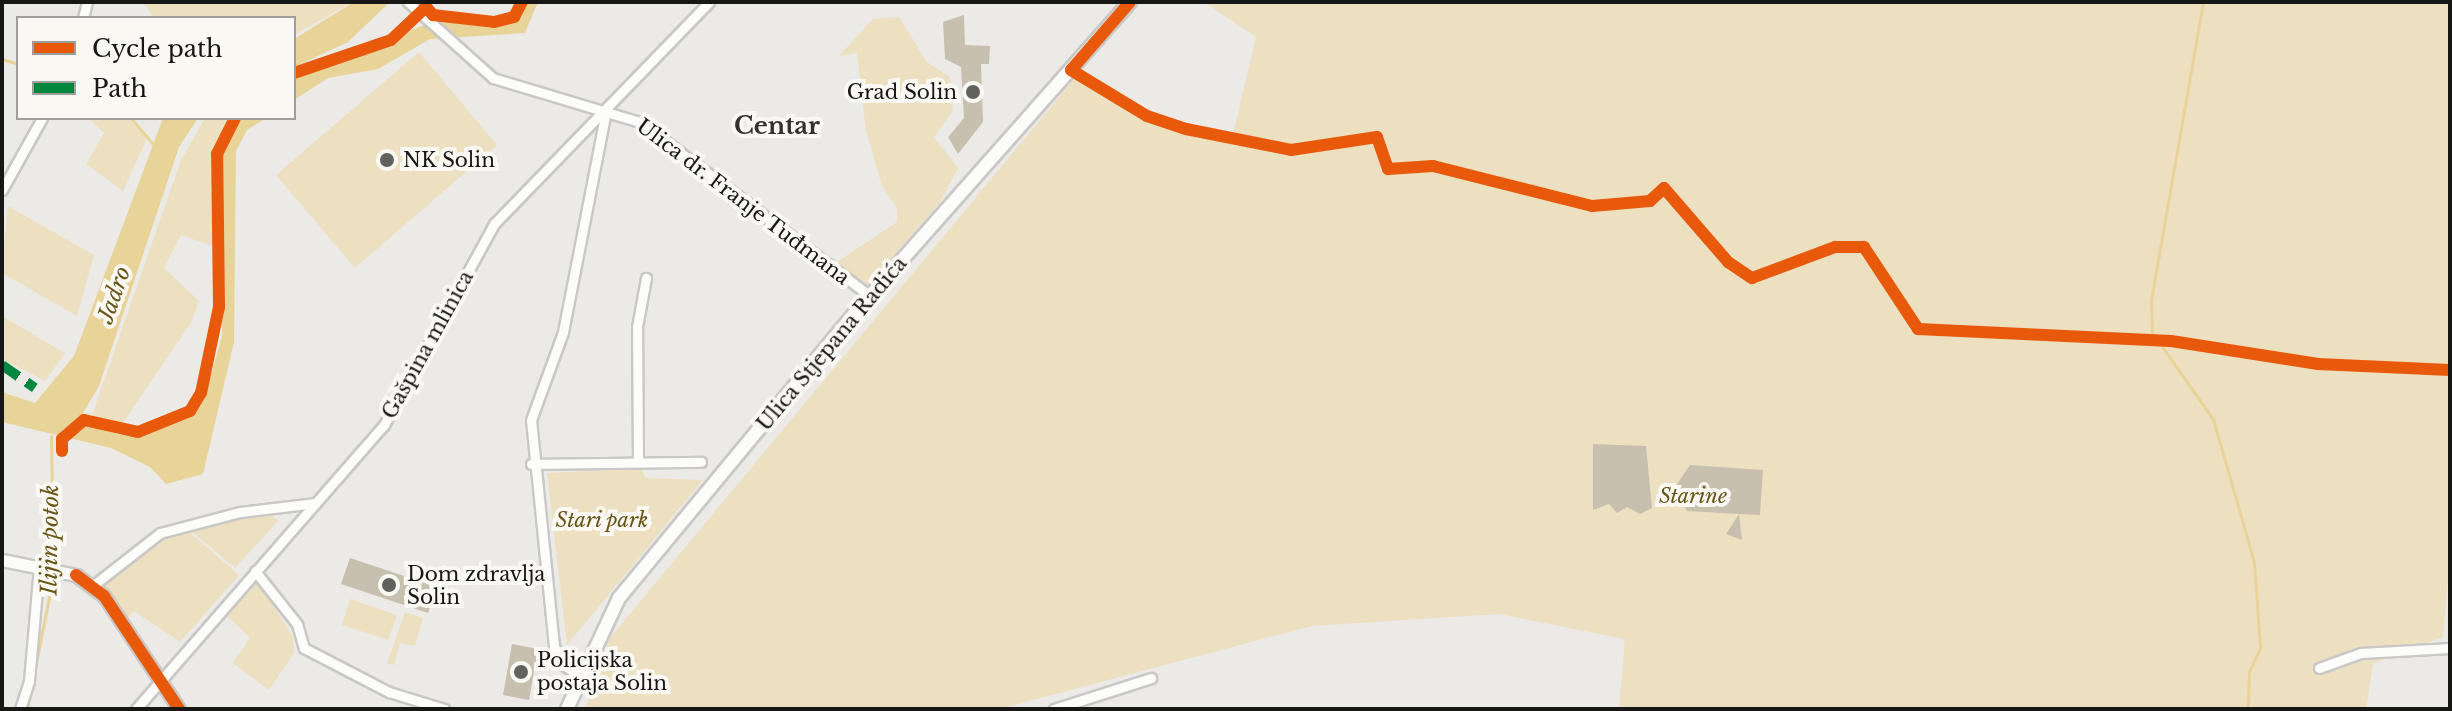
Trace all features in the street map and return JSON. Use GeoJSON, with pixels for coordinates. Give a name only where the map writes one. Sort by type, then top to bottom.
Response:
{"type":"FeatureCollection","features":[{"type":"Feature","properties":{"kind":"main road","name":"Ulica Stjepana Radića"},"geometry":{"type":"LineString","coordinates":[[567,709],[578,675],[619,598],[870,296],[1130,2]]}},
{"type":"Feature","properties":{"kind":"street","name":"Ulica dr. Franje Tuđmana"},"geometry":{"type":"LineString","coordinates":[[408,2],[450,45],[512,87],[606,110],[640,122],[870,296]]}},
{"type":"Feature","properties":{"kind":"street","name":"Gašpina mlinica"},"geometry":{"type":"LineString","coordinates":[[136,709],[384,425],[494,224],[709,2]]}},
{"type":"Feature","properties":{"kind":"street"},"geometry":{"type":"LineString","coordinates":[[578,675],[562,664],[554,646],[531,464],[534,407],[563,332],[606,110]]}},
{"type":"Feature","properties":{"kind":"street"},"geometry":{"type":"LineString","coordinates":[[2,190],[41,120]]}},
{"type":"Feature","properties":{"kind":"street"},"geometry":{"type":"LineString","coordinates":[[638,462],[637,327],[646,278]]}},
{"type":"Feature","properties":{"kind":"street"},"geometry":{"type":"LineString","coordinates":[[531,464],[701,462]]}},
{"type":"Feature","properties":{"kind":"street"},"geometry":{"type":"LineString","coordinates":[[91,587],[160,533],[240,512],[315,503]]}},
{"type":"Feature","properties":{"kind":"street"},"geometry":{"type":"LineString","coordinates":[[2,560],[58,571],[91,587],[179,709]]}},
{"type":"Feature","properties":{"kind":"street"},"geometry":{"type":"LineString","coordinates":[[20,709],[29,681],[42,567]]}},
{"type":"Feature","properties":{"kind":"street"},"geometry":{"type":"LineString","coordinates":[[255,571],[297,624],[304,648],[413,699],[444,709]]}},
{"type":"Feature","properties":{"kind":"street"},"geometry":{"type":"LineString","coordinates":[[2319,668],[2361,653],[2450,648]]}},
{"type":"Feature","properties":{"kind":"street"},"geometry":{"type":"LineString","coordinates":[[1054,709],[1151,678]]}},
{"type":"Feature","properties":{"kind":"green space"},"geometry":{"type":"Polygon","coordinates":[[[143,2],[349,2],[296,34],[296,16],[153,16],[143,2]]]}},
{"type":"Feature","properties":{"kind":"green space","name":"Starine"},"geometry":{"type":"Polygon","coordinates":[[[1204,2],[2450,2],[2450,555],[2443,637],[2373,664],[2366,709],[1619,709],[1625,639],[1499,614],[1312,626],[999,709],[585,709],[609,639],[1075,78],[1145,119],[1231,142],[1256,37],[1204,2]]]}},
{"type":"Feature","properties":{"kind":"green space"},"geometry":{"type":"Polygon","coordinates":[[[899,17],[927,62],[950,77],[951,87],[939,92],[953,100],[952,112],[934,137],[958,168],[939,204],[866,287],[834,264],[897,222],[897,208],[882,186],[866,131],[857,53],[839,56],[873,19],[899,17]]]}},
{"type":"Feature","properties":{"kind":"green space","name":"NK Solin"},"geometry":{"type":"Polygon","coordinates":[[[419,52],[497,145],[355,268],[276,175],[419,52]]]}},
{"type":"Feature","properties":{"kind":"green space"},"geometry":{"type":"Polygon","coordinates":[[[90,120],[130,120],[147,138],[123,191],[86,164],[104,133],[90,120]]]}},
{"type":"Feature","properties":{"kind":"green space"},"geometry":{"type":"Polygon","coordinates":[[[204,120],[231,120],[215,154],[215,247],[181,235],[164,268],[199,301],[191,323],[120,427],[91,418],[181,160],[204,120]]]}},
{"type":"Feature","properties":{"kind":"green space"},"geometry":{"type":"Polygon","coordinates":[[[8,206],[94,255],[77,316],[2,273],[8,206]]]}},
{"type":"Feature","properties":{"kind":"green space"},"geometry":{"type":"Polygon","coordinates":[[[2,316],[65,353],[45,381],[2,359],[2,316]]]}},
{"type":"Feature","properties":{"kind":"green space","name":"Stari park"},"geometry":{"type":"Polygon","coordinates":[[[642,468],[645,478],[703,480],[567,645],[547,473],[642,468]]]}},
{"type":"Feature","properties":{"kind":"green space"},"geometry":{"type":"Polygon","coordinates":[[[268,513],[278,521],[235,568],[189,529],[268,513]]]}},
{"type":"Feature","properties":{"kind":"green space"},"geometry":{"type":"Polygon","coordinates":[[[186,529],[239,575],[180,642],[134,611],[128,618],[101,584],[162,536],[186,529]]]}},
{"type":"Feature","properties":{"kind":"green space"},"geometry":{"type":"Polygon","coordinates":[[[255,577],[293,637],[294,653],[269,690],[233,663],[250,638],[224,613],[255,577]]]}},
{"type":"Feature","properties":{"kind":"green space"},"geometry":{"type":"Polygon","coordinates":[[[350,599],[397,615],[388,640],[342,625],[350,599]]]}},
{"type":"Feature","properties":{"kind":"green space"},"geometry":{"type":"Polygon","coordinates":[[[405,612],[423,618],[415,646],[400,643],[394,665],[387,663],[405,612]]]}},
{"type":"Feature","properties":{"kind":"water"},"geometry":{"type":"Polygon","coordinates":[[[354,2],[390,2],[348,42],[296,66],[296,38],[354,2]]]}},
{"type":"Feature","properties":{"kind":"water"},"geometry":{"type":"Polygon","coordinates":[[[526,2],[538,2],[525,33],[430,39],[378,69],[328,78],[296,99],[296,76],[435,21],[511,20],[526,2]]]}},
{"type":"Feature","properties":{"kind":"water","name":"Jadro"},"geometry":{"type":"Polygon","coordinates":[[[162,120],[197,120],[179,147],[99,386],[79,420],[120,435],[197,409],[205,397],[222,336],[223,153],[240,120],[263,120],[247,130],[236,151],[234,342],[203,474],[166,484],[150,467],[111,448],[2,422],[2,392],[35,403],[74,356],[162,120]]]}},
{"type":"Feature","properties":{"kind":"building","name":"Grad Solin"},"geometry":{"type":"Polygon","coordinates":[[[964,15],[965,45],[990,46],[989,64],[981,64],[983,122],[958,154],[948,137],[964,118],[961,67],[945,59],[943,22],[964,15]]]}},
{"type":"Feature","properties":{"kind":"building"},"geometry":{"type":"Polygon","coordinates":[[[1593,444],[1646,446],[1652,508],[1640,514],[1627,507],[1617,513],[1609,504],[1593,510],[1593,444]]]}},
{"type":"Feature","properties":{"kind":"building"},"geometry":{"type":"Polygon","coordinates":[[[1690,465],[1763,470],[1760,515],[1687,511],[1675,487],[1690,465]]]}},
{"type":"Feature","properties":{"kind":"building"},"geometry":{"type":"Polygon","coordinates":[[[1739,514],[1742,540],[1726,534],[1739,514]]]}},
{"type":"Feature","properties":{"kind":"building","name":"Dom zdravlja Solin"},"geometry":{"type":"Polygon","coordinates":[[[350,558],[437,587],[428,613],[341,584],[350,558]]]}},
{"type":"Feature","properties":{"kind":"building","name":"Policijska postaja Solin"},"geometry":{"type":"Polygon","coordinates":[[[512,644],[538,649],[529,700],[503,695],[512,644]]]}},
{"type":"Feature","properties":{"kind":"waterway"},"geometry":{"type":"LineString","coordinates":[[2203,2],[2151,301],[2152,332],[2213,419],[2254,562],[2260,648],[2249,672],[2248,709]]}},
{"type":"Feature","properties":{"kind":"waterway"},"geometry":{"type":"LineString","coordinates":[[2,59],[16,63]]}},
{"type":"Feature","properties":{"kind":"waterway"},"geometry":{"type":"LineString","coordinates":[[133,120],[152,143]]}},
{"type":"Feature","properties":{"kind":"waterway","name":"Ilijin potok"},"geometry":{"type":"LineString","coordinates":[[51,436],[53,568]]}},
{"type":"Feature","properties":{"kind":"waterway","name":"Ilijin potok"},"geometry":{"type":"LineString","coordinates":[[27,709],[53,576]]}},
{"type":"Feature","properties":{"kind":"marked path"},"geometry":{"type":"LineString","coordinates":[[2,365],[35,388]]}},
{"type":"Feature","properties":{"kind":"cycle path"},"geometry":{"type":"LineString","coordinates":[[296,72],[391,40],[426,7],[433,15],[494,22],[514,17],[522,2]]}},
{"type":"Feature","properties":{"kind":"cycle path"},"geometry":{"type":"LineString","coordinates":[[1130,2],[1071,70],[1147,116],[1186,129],[1291,150],[1377,137],[1388,169],[1433,166],[1592,206],[1650,201],[1664,188],[1728,262],[1752,278],[1835,247],[1864,247],[1918,329],[2171,341],[2318,364],[2450,370]]}},
{"type":"Feature","properties":{"kind":"cycle path"},"geometry":{"type":"LineString","coordinates":[[62,451],[62,439],[84,420],[138,432],[190,411],[201,393],[219,307],[217,154],[234,120]]}},
{"type":"Feature","properties":{"kind":"cycle path"},"geometry":{"type":"LineString","coordinates":[[76,575],[104,596],[179,709]]}},
{"type":"Feature","properties":{"kind":"place","name":"Grad Solin"},"geometry":{"type":"Point","coordinates":[973,92]}},
{"type":"Feature","properties":{"kind":"place","name":"NK Solin"},"geometry":{"type":"Point","coordinates":[387,160]}},
{"type":"Feature","properties":{"kind":"place","name":"Dom zdravlja Solin"},"geometry":{"type":"Point","coordinates":[389,585]}},
{"type":"Feature","properties":{"kind":"place","name":"Policijska postaja Solin"},"geometry":{"type":"Point","coordinates":[521,672]}},
{"type":"Feature","properties":{"kind":"district","name":"Centar"},"geometry":{"type":"Point","coordinates":[777,126]}}]}
